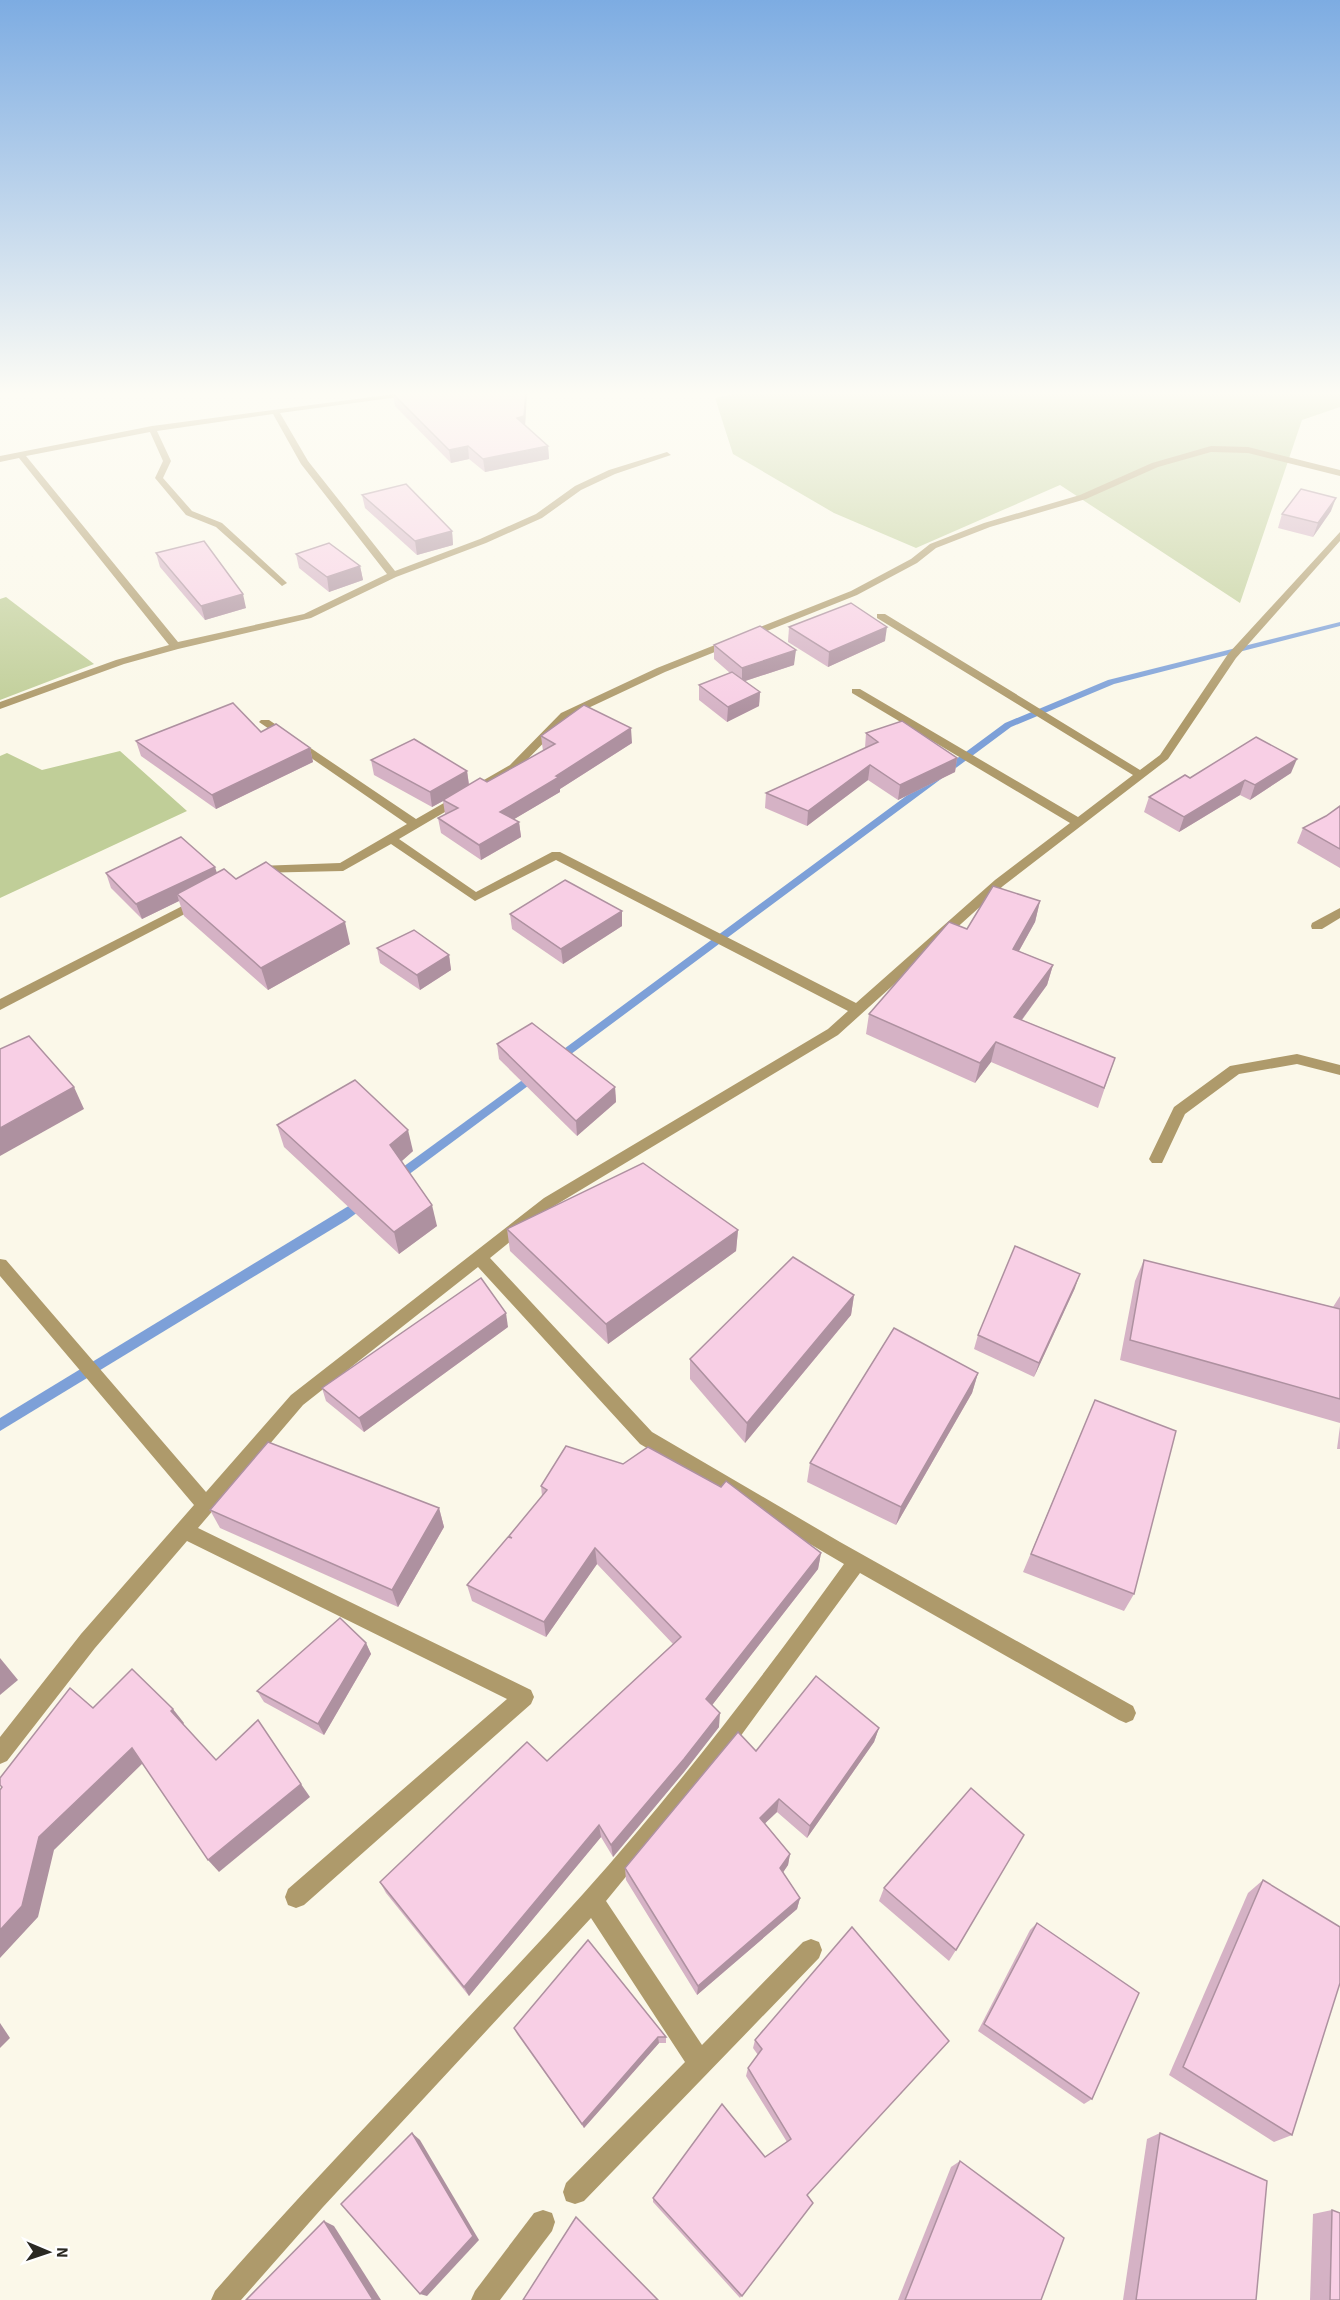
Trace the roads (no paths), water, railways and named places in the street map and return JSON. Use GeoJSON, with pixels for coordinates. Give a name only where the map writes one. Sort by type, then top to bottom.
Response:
{"type":"FeatureCollection","features":[{"type":"Feature","properties":{"kind":"street"},"geometry":{"type":"LineString","coordinates":[[58,500],[176,646]]}},
{"type":"Feature","properties":{"kind":"street"},"geometry":{"type":"LineString","coordinates":[[178,500],[189,513],[219,525],[282,583]]}},
{"type":"Feature","properties":{"kind":"street"},"geometry":{"type":"LineString","coordinates":[[334,500],[393,575]]}},
{"type":"Feature","properties":{"kind":"street"},"geometry":{"type":"LineString","coordinates":[[0,706],[120,662],[176,646],[307,616],[393,575],[483,541],[539,516],[561,500]]}},
{"type":"Feature","properties":{"kind":"street"},"geometry":{"type":"LineString","coordinates":[[246,876],[257,870],[343,867],[514,767],[566,715],[660,669],[854,593],[914,561],[933,546],[987,525],[1072,500]]}},
{"type":"Feature","properties":{"kind":"street"},"geometry":{"type":"LineString","coordinates":[[0,1754],[88,1641],[297,1400],[549,1202],[833,1032],[999,883],[1164,757],[1232,656],[1340,535]]}},
{"type":"Feature","properties":{"kind":"street"},"geometry":{"type":"LineString","coordinates":[[881,616],[1140,775]]}},
{"type":"Feature","properties":{"kind":"street"},"geometry":{"type":"LineString","coordinates":[[856,691],[1078,822]]}},
{"type":"Feature","properties":{"kind":"street"},"geometry":{"type":"LineString","coordinates":[[265,722],[416,825]]}},
{"type":"Feature","properties":{"kind":"street"},"geometry":{"type":"LineString","coordinates":[[391,839],[475,897],[556,855],[858,1010]]}},
{"type":"Feature","properties":{"kind":"street"},"geometry":{"type":"LineString","coordinates":[[0,1005],[215,893]]}},
{"type":"Feature","properties":{"kind":"street"},"geometry":{"type":"LineString","coordinates":[[1317,926],[1340,912]]}},
{"type":"Feature","properties":{"kind":"street"},"geometry":{"type":"LineString","coordinates":[[1157,1159],[1179,1111],[1235,1070],[1297,1059],[1340,1070]]}},
{"type":"Feature","properties":{"kind":"street"},"geometry":{"type":"LineString","coordinates":[[479,1257],[645,1438],[1126,1713]]}},
{"type":"Feature","properties":{"kind":"street"},"geometry":{"type":"LineString","coordinates":[[0,1265],[206,1506]]}},
{"type":"Feature","properties":{"kind":"street"},"geometry":{"type":"LineString","coordinates":[[184,1530],[524,1697],[296,1898]]}},
{"type":"Feature","properties":{"kind":"street"},"geometry":{"type":"LineString","coordinates":[[224,2300],[284,2231],[591,1900],[782,1668],[858,1561]]}},
{"type":"Feature","properties":{"kind":"street"},"geometry":{"type":"LineString","coordinates":[[591,1900],[700,2064]]}},
{"type":"Feature","properties":{"kind":"street"},"geometry":{"type":"LineString","coordinates":[[575,2192],[811,1950]]}},
{"type":"Feature","properties":{"kind":"street"},"geometry":{"type":"LineString","coordinates":[[484,2300],[543,2222]]}},
{"type":"Feature","properties":{"kind":"waterway"},"geometry":{"type":"LineString","coordinates":[[555,1060],[1008,725],[1111,682],[1340,624]]}},
{"type":"Feature","properties":{"kind":"waterway"},"geometry":{"type":"LineString","coordinates":[[396,1178],[536,1074]]}},
{"type":"Feature","properties":{"kind":"waterway"},"geometry":{"type":"LineString","coordinates":[[0,1425],[343,1217],[365,1201]]}}]}
